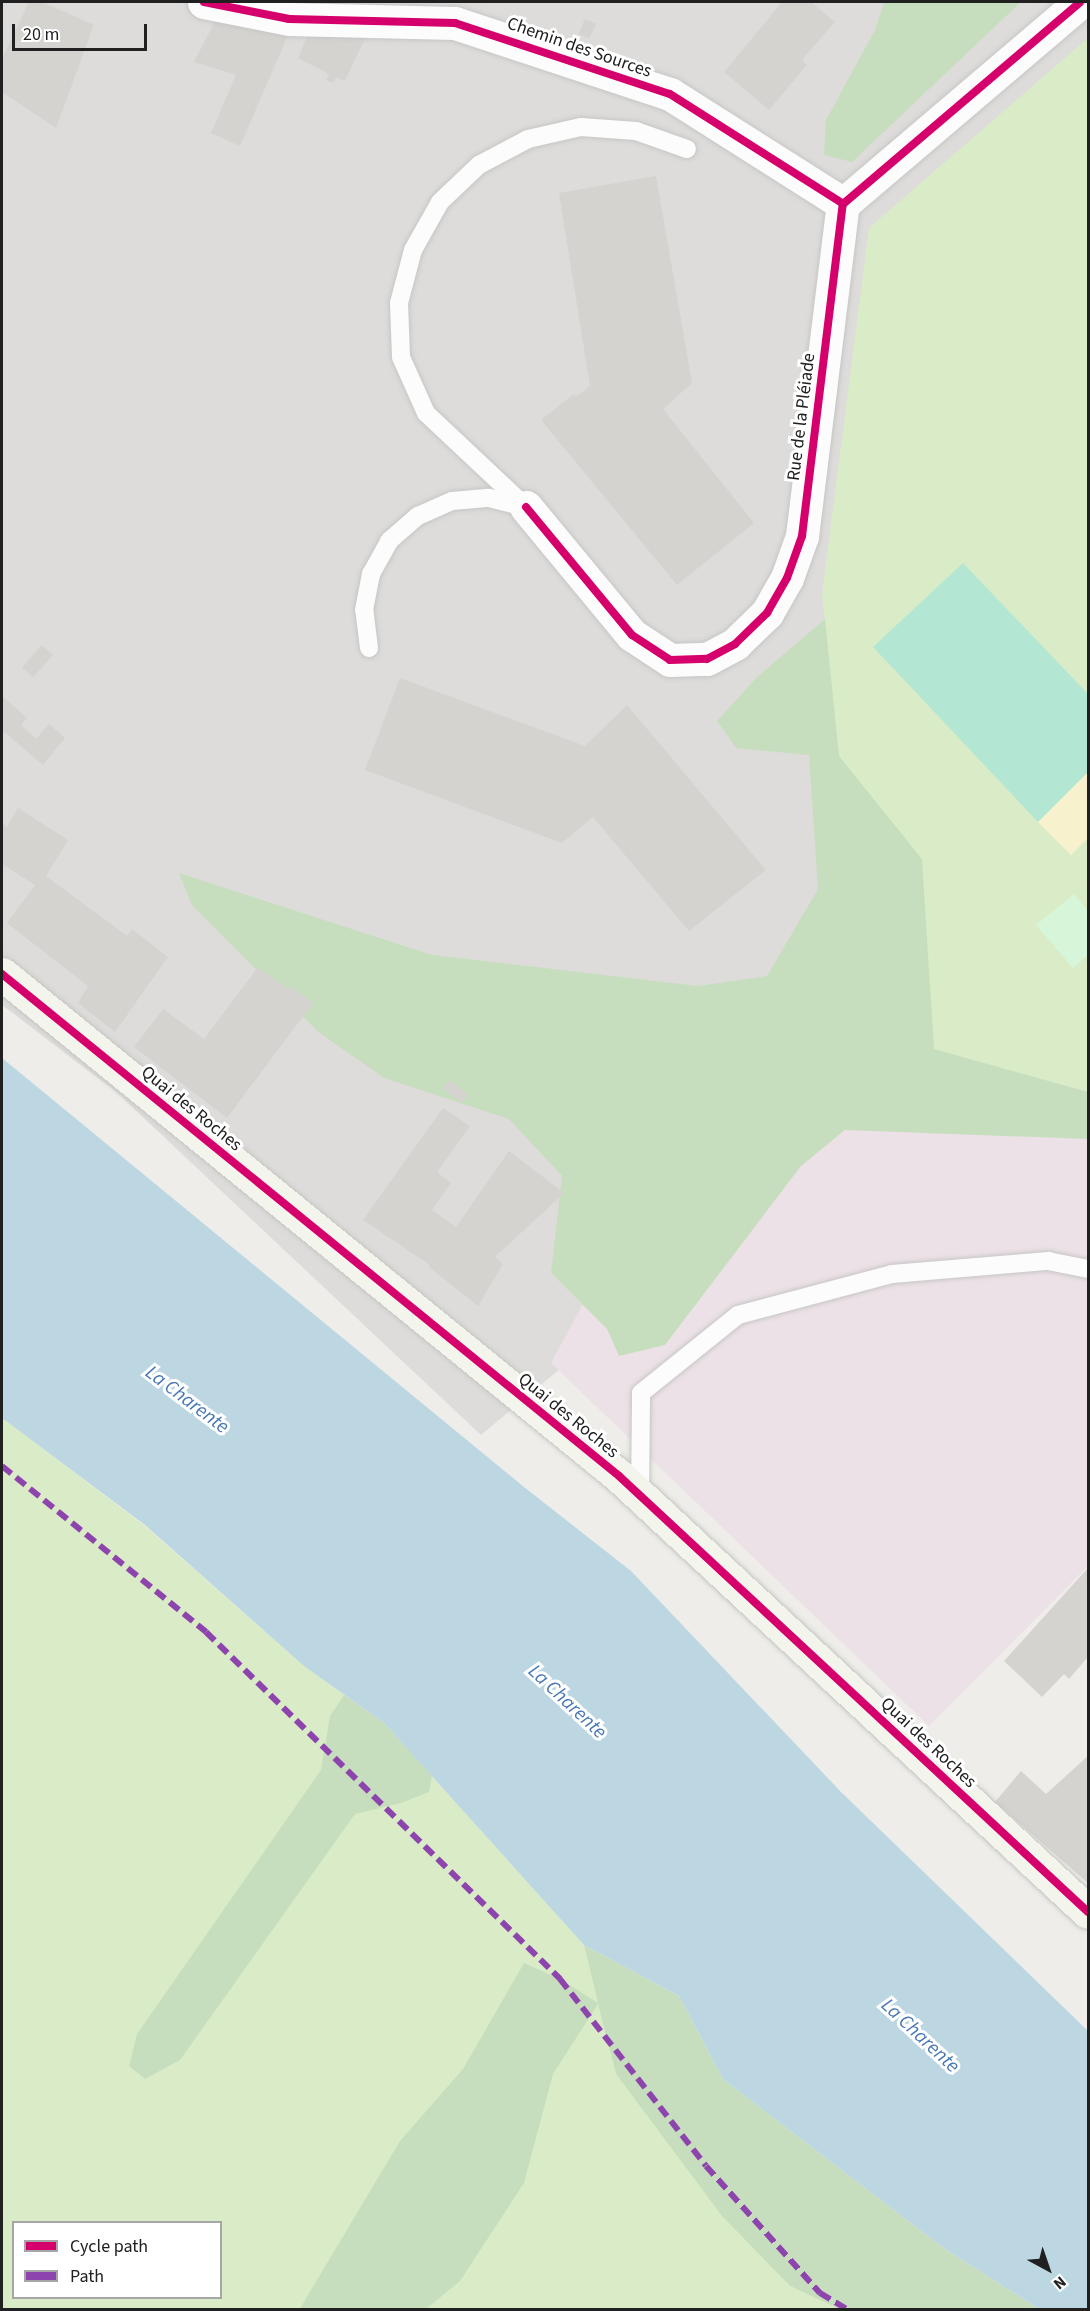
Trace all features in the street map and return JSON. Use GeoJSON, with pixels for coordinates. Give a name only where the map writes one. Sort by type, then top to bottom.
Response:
{"type":"FeatureCollection","features":[{"type":"Feature","properties":{"kind":"street","name":"Chemin des Sources"},"geometry":{"type":"LineString","coordinates":[[204,2],[289,19],[455,23],[670,94],[843,204]]}},
{"type":"Feature","properties":{"kind":"street"},"geometry":{"type":"LineString","coordinates":[[843,204],[1080,2]]}},
{"type":"Feature","properties":{"kind":"street","name":"Rue de la Pléiade"},"geometry":{"type":"LineString","coordinates":[[526,507],[632,635],[670,660],[707,659],[735,644],[767,613],[787,578],[802,537],[843,204]]}},
{"type":"Feature","properties":{"kind":"street","name":"Quai des Roches"},"geometry":{"type":"LineString","coordinates":[[2,974],[619,1476],[1089,1912]]}},
{"type":"Feature","properties":{"kind":"lane"},"geometry":{"type":"LineString","coordinates":[[526,507],[426,413],[405,367],[401,357],[399,303],[413,250],[440,202],[479,165],[528,139],[581,127],[636,130],[687,149]]}},
{"type":"Feature","properties":{"kind":"lane"},"geometry":{"type":"LineString","coordinates":[[369,648],[364,610],[371,574],[390,541],[418,516],[452,501],[489,498],[526,507]]}},
{"type":"Feature","properties":{"kind":"lane"},"geometry":{"type":"LineString","coordinates":[[639,1496],[641,1393],[738,1315],[892,1274],[1048,1262],[1089,1269]]}},
{"type":"Feature","properties":{"kind":"shaded area"},"geometry":{"type":"Polygon","coordinates":[[[2,2],[1088,2],[1088,1139],[845,1130],[481,1435],[115,1091],[2,1005],[2,2]]]}},
{"type":"Feature","properties":{"kind":"shaded area"},"geometry":{"type":"Polygon","coordinates":[[[867,1031],[1088,1092],[1088,1566],[929,1726],[551,1363],[621,1234],[867,1031]]]}},
{"type":"Feature","properties":{"kind":"green space"},"geometry":{"type":"Polygon","coordinates":[[[884,2],[1021,2],[852,162],[824,155],[826,120],[875,30],[884,2]]]}},
{"type":"Feature","properties":{"kind":"green space"},"geometry":{"type":"Polygon","coordinates":[[[1088,38],[1088,1092],[867,1031],[822,595],[869,228],[1088,38]]]}},
{"type":"Feature","properties":{"kind":"green space"},"geometry":{"type":"Polygon","coordinates":[[[963,563],[1088,694],[1088,772],[1038,822],[873,647],[963,563]]]}},
{"type":"Feature","properties":{"kind":"green space"},"geometry":{"type":"Polygon","coordinates":[[[825,619],[839,756],[922,859],[934,1049],[1088,1092],[1088,1139],[845,1130],[801,1166],[665,1345],[619,1356],[607,1329],[551,1273],[562,1176],[509,1119],[384,1078],[317,1031],[192,905],[179,873],[432,955],[698,986],[767,976],[818,889],[809,755],[736,748],[717,721],[757,677],[825,619]]]}},
{"type":"Feature","properties":{"kind":"green space"},"geometry":{"type":"Polygon","coordinates":[[[1074,894],[1088,911],[1088,955],[1073,968],[1036,925],[1074,894]]]}},
{"type":"Feature","properties":{"kind":"green space"},"geometry":{"type":"Polygon","coordinates":[[[2,1418],[145,1526],[304,1666],[384,1723],[584,1945],[616,2074],[790,2286],[839,2309],[2,2309],[2,1418]]]}},
{"type":"Feature","properties":{"kind":"green space"},"geometry":{"type":"Polygon","coordinates":[[[344,1695],[384,1723],[432,1776],[429,1792],[401,1803],[355,1814],[180,2060],[145,2079],[129,2066],[137,2034],[321,1770],[330,1716],[344,1695]]]}},
{"type":"Feature","properties":{"kind":"green space"},"geometry":{"type":"Polygon","coordinates":[[[584,1945],[679,1996],[723,2079],[942,2247],[1039,2309],[839,2309],[790,2286],[722,2216],[616,2074],[598,2004],[553,2074],[524,2183],[460,2281],[426,2309],[299,2310],[400,2141],[463,2069],[524,1963],[560,1979],[598,2003],[584,1945]]]}},
{"type":"Feature","properties":{"kind":"sand"},"geometry":{"type":"Polygon","coordinates":[[[1088,772],[1088,838],[1071,855],[1038,822],[1088,772]]]}},
{"type":"Feature","properties":{"kind":"water","name":"La Charente"},"geometry":{"type":"Polygon","coordinates":[[[2,1058],[524,1487],[631,1571],[841,1792],[1088,2031],[1088,2309],[1039,2309],[942,2247],[723,2079],[679,1996],[584,1945],[384,1723],[304,1666],[145,1525],[2,1418],[2,1058]]]}},
{"type":"Feature","properties":{"kind":"building"},"geometry":{"type":"Polygon","coordinates":[[[29,2],[42,2],[94,25],[56,128],[2,92],[2,59],[29,2]]]}},
{"type":"Feature","properties":{"kind":"building"},"geometry":{"type":"Polygon","coordinates":[[[782,2],[811,2],[835,22],[802,60],[807,65],[769,110],[724,72],[782,2]]]}},
{"type":"Feature","properties":{"kind":"building"},"geometry":{"type":"Polygon","coordinates":[[[219,14],[290,31],[240,146],[211,133],[236,75],[194,62],[219,14]]]}},
{"type":"Feature","properties":{"kind":"building"},"geometry":{"type":"Polygon","coordinates":[[[585,19],[596,24],[589,38],[578,34],[585,19]]]}},
{"type":"Feature","properties":{"kind":"building"},"geometry":{"type":"Polygon","coordinates":[[[370,28],[345,81],[336,77],[333,83],[326,80],[329,74],[298,58],[308,35],[370,28]]]}},
{"type":"Feature","properties":{"kind":"building"},"geometry":{"type":"Polygon","coordinates":[[[656,176],[692,383],[663,409],[754,523],[677,585],[541,420],[574,394],[576,397],[590,386],[559,193],[656,176]]]}},
{"type":"Feature","properties":{"kind":"building"},"geometry":{"type":"Polygon","coordinates":[[[42,645],[53,655],[33,677],[22,667],[42,645]]]}},
{"type":"Feature","properties":{"kind":"building"},"geometry":{"type":"Polygon","coordinates":[[[400,678],[585,746],[627,705],[766,870],[689,931],[593,817],[562,843],[365,770],[400,678]]]}},
{"type":"Feature","properties":{"kind":"building"},"geometry":{"type":"Polygon","coordinates":[[[2,696],[27,718],[21,725],[36,739],[49,724],[65,738],[43,765],[2,730],[2,696]]]}},
{"type":"Feature","properties":{"kind":"building"},"geometry":{"type":"Polygon","coordinates":[[[18,808],[68,840],[46,876],[127,936],[132,929],[168,957],[115,1032],[78,1003],[88,986],[7,923],[35,885],[2,864],[2,823],[7,827],[18,808]]]}},
{"type":"Feature","properties":{"kind":"building"},"geometry":{"type":"Polygon","coordinates":[[[258,967],[289,990],[291,986],[313,1003],[227,1118],[134,1047],[163,1009],[204,1039],[258,967]]]}},
{"type":"Feature","properties":{"kind":"building"},"geometry":{"type":"Polygon","coordinates":[[[450,1080],[468,1094],[461,1103],[443,1089],[450,1080]]]}},
{"type":"Feature","properties":{"kind":"building"},"geometry":{"type":"Polygon","coordinates":[[[443,1108],[470,1126],[437,1172],[451,1183],[432,1210],[456,1227],[509,1151],[564,1193],[495,1257],[503,1264],[478,1306],[429,1267],[430,1265],[363,1220],[443,1108]]]}},
{"type":"Feature","properties":{"kind":"building"},"geometry":{"type":"Polygon","coordinates":[[[1088,1568],[1088,1657],[1069,1679],[1064,1674],[1042,1697],[1004,1661],[1088,1568]]]}},
{"type":"Feature","properties":{"kind":"building"},"geometry":{"type":"Polygon","coordinates":[[[1088,1756],[1088,1883],[995,1802],[1021,1771],[1046,1794],[1088,1756]]]}},
{"type":"Feature","properties":{"kind":"marked path"},"geometry":{"type":"LineString","coordinates":[[2,1466],[206,1632],[560,1979],[706,2166],[820,2293],[848,2310]]}},
{"type":"Feature","properties":{"kind":"cycle path"},"geometry":{"type":"LineString","coordinates":[[204,2],[289,19],[455,23],[670,94],[843,204]]}},
{"type":"Feature","properties":{"kind":"cycle path"},"geometry":{"type":"LineString","coordinates":[[526,507],[632,635],[670,660],[707,659],[735,644],[767,613],[787,578],[802,536],[843,204],[1080,2]]}},
{"type":"Feature","properties":{"kind":"cycle path"},"geometry":{"type":"LineString","coordinates":[[2,974],[619,1476],[1088,1912]]}}]}
